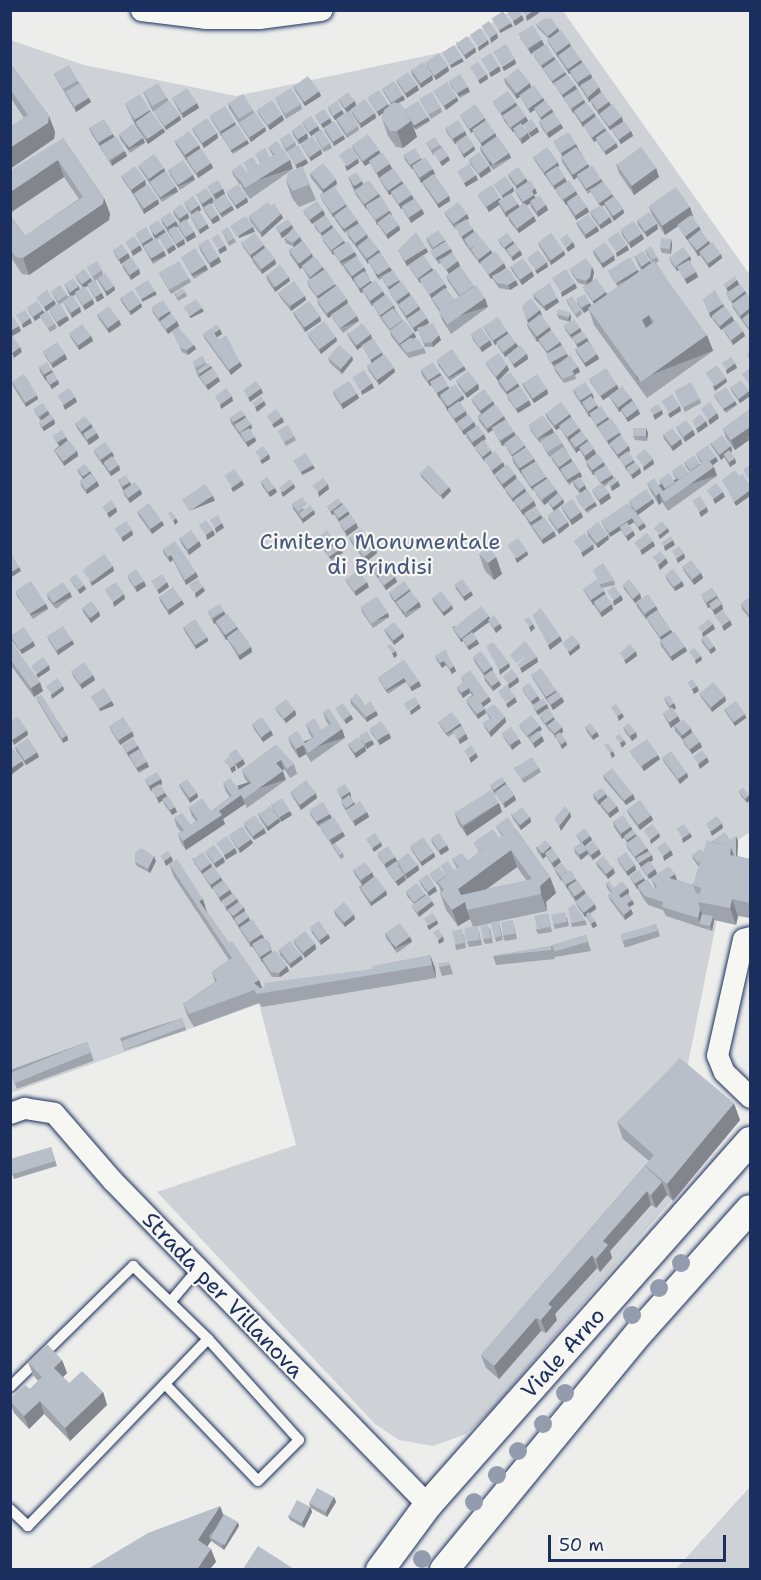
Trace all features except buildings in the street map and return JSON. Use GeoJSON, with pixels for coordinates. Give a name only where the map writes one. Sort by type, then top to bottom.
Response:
{"type":"FeatureCollection","features":[{"type":"Feature","properties":{"kind":"main road","name":"Viale Arno"},"geometry":{"type":"LineString","coordinates":[[380,1569],[428,1505],[750,1141]]}},
{"type":"Feature","properties":{"kind":"main road","name":"Viale Arno"},"geometry":{"type":"LineString","coordinates":[[444,1569],[639,1333],[750,1209]]}},
{"type":"Feature","properties":{"kind":"street"},"geometry":{"type":"LineString","coordinates":[[141,10],[259,18],[321,10]]}},
{"type":"Feature","properties":{"kind":"street"},"geometry":{"type":"LineString","coordinates":[[750,937],[744,939],[717,1055],[724,1072],[750,1097]]}},
{"type":"Feature","properties":{"kind":"street","name":"Strada per Villanova"},"geometry":{"type":"LineString","coordinates":[[10,1113],[24,1108],[54,1113],[113,1181],[428,1505]]}},
{"type":"Feature","properties":{"kind":"lane"},"geometry":{"type":"LineString","coordinates":[[10,1388],[133,1266],[171,1301],[299,1440],[258,1481],[165,1384]]}},
{"type":"Feature","properties":{"kind":"lane"},"geometry":{"type":"LineString","coordinates":[[171,1301],[198,1269]]}},
{"type":"Feature","properties":{"kind":"lane"},"geometry":{"type":"LineString","coordinates":[[10,1509],[28,1526],[208,1340]]}},
{"type":"Feature","properties":{"kind":"green space","name":"Cimitero Monumentale di Brindisi"},"geometry":{"type":"Polygon","coordinates":[[[511,11],[563,11],[750,275],[750,832],[732,844],[686,1074],[740,1120],[490,1412],[466,1434],[433,1446],[399,1440],[375,1424],[157,1192],[296,1145],[259,1004],[11,1093],[10,40],[84,65],[236,96],[444,52],[511,11]]]}},
{"type":"Feature","properties":{"kind":"green space"},"geometry":{"type":"Polygon","coordinates":[[[750,1487],[750,1569],[676,1569],[737,1501],[750,1487]]]}}]}
